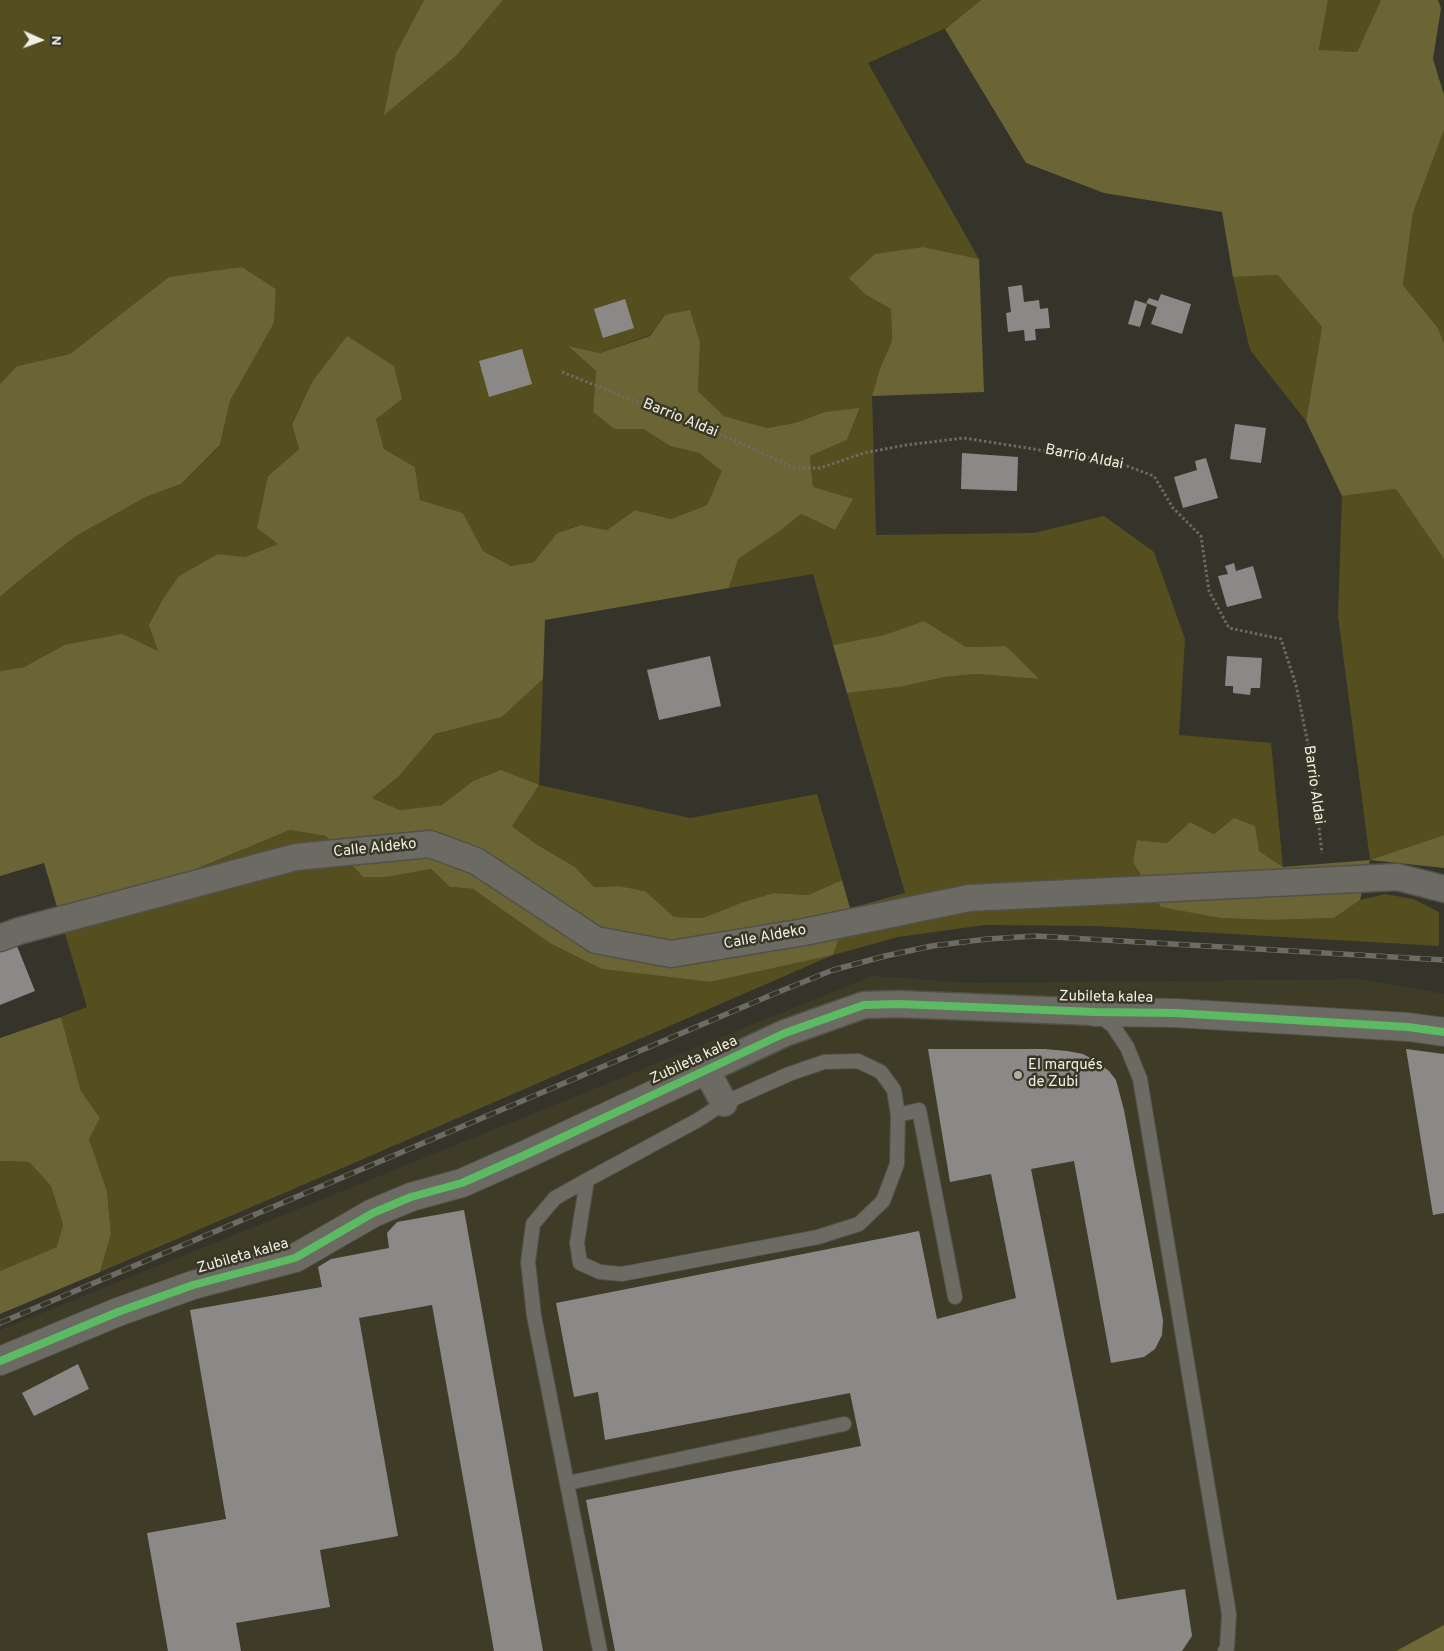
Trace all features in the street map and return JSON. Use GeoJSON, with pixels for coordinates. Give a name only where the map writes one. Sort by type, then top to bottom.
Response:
{"type":"FeatureCollection","features":[{"type":"Feature","properties":{"kind":"street","name":"Calle Aldeko"},"geometry":{"type":"LineString","coordinates":[[0,938],[296,857],[430,844],[476,861],[596,940],[671,954],[804,932],[970,898],[1325,881]]}},
{"type":"Feature","properties":{"kind":"street"},"geometry":{"type":"LineString","coordinates":[[1325,881],[1397,877],[1444,889]]}},
{"type":"Feature","properties":{"kind":"street","name":"Zubileta kalea"},"geometry":{"type":"LineString","coordinates":[[0,1361],[118,1312],[246,1270],[295,1258],[373,1212],[411,1197],[462,1182],[527,1154],[785,1033],[864,1005],[898,1004],[1095,1012],[1176,1013],[1408,1027],[1444,1032]]}},
{"type":"Feature","properties":{"kind":"street"},"geometry":{"type":"LineString","coordinates":[[706,1070],[724,1104]]}},
{"type":"Feature","properties":{"kind":"lane"},"geometry":{"type":"LineString","coordinates":[[1095,1012],[1113,1026],[1127,1047],[1140,1079],[1229,1614],[1227,1648],[1225,1651]]}},
{"type":"Feature","properties":{"kind":"lane"},"geometry":{"type":"LineString","coordinates":[[587,1180],[577,1243],[580,1263],[600,1272],[622,1274],[818,1237],[859,1224],[883,1201],[897,1164],[898,1115],[894,1090],[881,1072],[858,1061],[824,1062],[789,1074],[724,1104],[554,1198],[533,1224],[528,1262],[534,1316],[600,1651]]}},
{"type":"Feature","properties":{"kind":"lane"},"geometry":{"type":"LineString","coordinates":[[898,1115],[919,1110],[954,1297]]}},
{"type":"Feature","properties":{"kind":"lane"},"geometry":{"type":"LineString","coordinates":[[568,1483],[844,1424]]}},
{"type":"Feature","properties":{"kind":"shaded area"},"geometry":{"type":"Polygon","coordinates":[[[0,0],[424,0],[396,53],[457,55],[503,0],[981,0],[944,29],[868,63],[979,259],[924,247],[866,295],[891,309],[892,341],[880,368],[872,396],[876,535],[1034,533],[1104,516],[1154,552],[1185,639],[1179,735],[1271,743],[1283,867],[1259,851],[1234,818],[1214,834],[1190,822],[1167,843],[1137,840],[1161,906],[1220,918],[1271,920],[1334,918],[1360,900],[1385,894],[1413,899],[1439,912],[1439,946],[1095,926],[985,925],[898,937],[833,955],[850,908],[905,893],[847,693],[900,687],[945,677],[976,674],[1038,679],[1006,646],[966,647],[924,621],[884,635],[833,645],[813,574],[729,588],[737,559],[780,531],[801,514],[835,530],[813,487],[810,456],[847,440],[860,409],[824,412],[795,423],[766,428],[724,416],[698,391],[700,343],[665,315],[650,335],[600,353],[569,347],[596,371],[593,412],[614,429],[643,429],[670,446],[699,453],[723,471],[707,505],[671,519],[635,510],[607,530],[580,525],[557,533],[534,562],[511,566],[483,551],[463,513],[420,500],[415,467],[384,449],[376,419],[312,382],[292,423],[299,449],[268,476],[278,544],[245,557],[218,554],[159,651],[64,645],[24,667],[0,671],[0,597],[76,536],[146,497],[181,484],[220,446],[230,401],[274,323],[276,289],[242,267],[119,317],[70,354],[17,366],[0,384],[0,0]]]}},
{"type":"Feature","properties":{"kind":"shaded area"},"geometry":{"type":"Polygon","coordinates":[[[424,0],[503,0],[457,55],[384,115],[396,53],[424,0]]]}},
{"type":"Feature","properties":{"kind":"shaded area"},"geometry":{"type":"Polygon","coordinates":[[[981,0],[1328,0],[1319,50],[1357,52],[1381,0],[1438,0],[1441,8],[1433,59],[1444,95],[1444,130],[1413,213],[1403,285],[1438,328],[1444,343],[1444,559],[1396,489],[1342,496],[1306,421],[1322,327],[1278,275],[1233,277],[1222,212],[1104,193],[1026,163],[945,29],[981,0]]]}},
{"type":"Feature","properties":{"kind":"shaded area"},"geometry":{"type":"Polygon","coordinates":[[[1328,0],[1381,0],[1357,52],[1319,51],[1328,0]]]}},
{"type":"Feature","properties":{"kind":"shaded area"},"geometry":{"type":"Polygon","coordinates":[[[1444,130],[1444,343],[1438,328],[1403,285],[1413,213],[1444,130]]]}},
{"type":"Feature","properties":{"kind":"shaded area"},"geometry":{"type":"Polygon","coordinates":[[[924,247],[979,259],[984,392],[872,396],[880,368],[892,341],[891,309],[866,295],[849,278],[875,254],[924,247]]]}},
{"type":"Feature","properties":{"kind":"shaded area"},"geometry":{"type":"Polygon","coordinates":[[[242,267],[276,289],[274,323],[230,401],[220,445],[181,484],[146,497],[76,536],[0,597],[0,384],[17,366],[70,354],[169,277],[242,267]]]}},
{"type":"Feature","properties":{"kind":"shaded area"},"geometry":{"type":"Polygon","coordinates":[[[1278,275],[1322,327],[1306,421],[1250,350],[1233,277],[1278,275]]]}},
{"type":"Feature","properties":{"kind":"shaded area"},"geometry":{"type":"Polygon","coordinates":[[[690,310],[700,343],[698,391],[724,416],[767,428],[795,423],[824,412],[860,408],[847,440],[810,456],[813,487],[853,499],[835,530],[801,514],[780,531],[738,559],[729,588],[545,620],[543,679],[502,717],[435,734],[398,777],[372,798],[400,810],[442,805],[473,781],[501,770],[539,785],[512,826],[536,844],[575,867],[594,887],[619,886],[645,891],[674,917],[703,918],[743,902],[774,893],[808,895],[842,880],[850,908],[833,955],[710,982],[602,969],[550,943],[473,889],[450,887],[431,869],[387,877],[363,877],[326,836],[290,830],[179,876],[57,907],[44,863],[0,876],[0,671],[24,667],[64,645],[122,634],[158,651],[149,625],[163,599],[179,576],[218,554],[245,557],[278,544],[257,528],[268,476],[299,449],[292,424],[312,382],[347,336],[394,366],[402,399],[376,419],[384,449],[415,467],[420,500],[463,513],[483,551],[511,566],[534,562],[557,533],[581,525],[607,530],[635,510],[671,519],[707,505],[722,471],[699,453],[670,446],[643,429],[614,429],[593,412],[596,371],[568,346],[600,353],[650,336],[665,315],[690,310]]]}},
{"type":"Feature","properties":{"kind":"shaded area"},"geometry":{"type":"Polygon","coordinates":[[[1396,489],[1444,559],[1444,835],[1370,860],[1338,616],[1342,496],[1396,489]]]}},
{"type":"Feature","properties":{"kind":"shaded area"},"geometry":{"type":"Polygon","coordinates":[[[924,621],[966,647],[1006,646],[1039,679],[976,674],[945,677],[900,687],[847,693],[833,645],[884,635],[924,621]]]}},
{"type":"Feature","properties":{"kind":"shaded area"},"geometry":{"type":"Polygon","coordinates":[[[543,679],[539,785],[690,818],[817,794],[842,880],[808,895],[774,893],[743,902],[703,918],[674,917],[645,891],[619,886],[594,887],[575,867],[536,844],[512,826],[473,781],[443,805],[400,810],[372,798],[398,777],[435,734],[502,717],[543,679]]]}},
{"type":"Feature","properties":{"kind":"shaded area"},"geometry":{"type":"Polygon","coordinates":[[[1234,818],[1255,826],[1259,851],[1283,867],[1370,860],[1360,900],[1334,918],[1271,920],[1220,918],[1161,907],[1133,862],[1137,840],[1167,843],[1190,822],[1214,834],[1234,818]]]}},
{"type":"Feature","properties":{"kind":"shaded area"},"geometry":{"type":"Polygon","coordinates":[[[290,830],[326,836],[363,877],[387,877],[431,869],[450,887],[473,889],[602,969],[710,982],[833,955],[100,1272],[111,1234],[107,1191],[89,1139],[100,1118],[81,1091],[61,1017],[87,1007],[57,907],[179,876],[290,830]]]}},
{"type":"Feature","properties":{"kind":"shaded area"},"geometry":{"type":"Polygon","coordinates":[[[1444,835],[1444,868],[1370,860],[1444,835]]]}},
{"type":"Feature","properties":{"kind":"shaded area"},"geometry":{"type":"Polygon","coordinates":[[[872,976],[973,983],[1361,979],[1444,994],[1444,1625],[1396,1651],[0,1651],[0,1330],[872,976]]]}},
{"type":"Feature","properties":{"kind":"shaded area"},"geometry":{"type":"Polygon","coordinates":[[[61,1017],[81,1091],[100,1118],[89,1139],[107,1191],[111,1234],[100,1272],[0,1314],[0,1271],[57,1247],[63,1225],[51,1186],[29,1162],[0,1161],[0,1038],[61,1017]]]}},
{"type":"Feature","properties":{"kind":"shaded area"},"geometry":{"type":"Polygon","coordinates":[[[0,1161],[29,1162],[51,1186],[63,1225],[58,1247],[0,1271],[0,1161]]]}},
{"type":"Feature","properties":{"kind":"shaded area"},"geometry":{"type":"Polygon","coordinates":[[[1444,1625],[1444,1651],[1396,1651],[1444,1625]]]}},
{"type":"Feature","properties":{"kind":"building"},"geometry":{"type":"Polygon","coordinates":[[[1022,285],[1024,302],[1039,300],[1040,309],[1048,308],[1050,328],[1035,329],[1036,340],[1025,341],[1024,330],[1008,332],[1006,313],[1011,312],[1008,287],[1022,285]]]}},
{"type":"Feature","properties":{"kind":"building"},"geometry":{"type":"Polygon","coordinates":[[[1161,294],[1191,304],[1182,334],[1151,324],[1157,307],[1146,303],[1149,298],[1158,301],[1161,294]]]}},
{"type":"Feature","properties":{"kind":"building"},"geometry":{"type":"Polygon","coordinates":[[[625,299],[634,328],[603,338],[594,309],[625,299]]]}},
{"type":"Feature","properties":{"kind":"building"},"geometry":{"type":"Polygon","coordinates":[[[1135,300],[1147,304],[1140,327],[1128,324],[1135,300]]]}},
{"type":"Feature","properties":{"kind":"building"},"geometry":{"type":"Polygon","coordinates":[[[522,349],[532,384],[489,397],[479,361],[522,349]]]}},
{"type":"Feature","properties":{"kind":"building"},"geometry":{"type":"Polygon","coordinates":[[[1235,424],[1266,428],[1261,463],[1230,459],[1235,424]]]}},
{"type":"Feature","properties":{"kind":"building"},"geometry":{"type":"Polygon","coordinates":[[[962,453],[1018,457],[1017,491],[961,489],[962,453]]]}},
{"type":"Feature","properties":{"kind":"building"},"geometry":{"type":"Polygon","coordinates":[[[1206,458],[1218,498],[1183,508],[1174,477],[1197,470],[1195,461],[1206,458]]]}},
{"type":"Feature","properties":{"kind":"building"},"geometry":{"type":"Polygon","coordinates":[[[1234,563],[1236,571],[1253,566],[1262,598],[1227,607],[1218,576],[1228,574],[1225,566],[1234,563]]]}},
{"type":"Feature","properties":{"kind":"building"},"geometry":{"type":"Polygon","coordinates":[[[710,656],[721,706],[659,720],[647,670],[710,656]]]}},
{"type":"Feature","properties":{"kind":"building"},"geometry":{"type":"Polygon","coordinates":[[[1227,656],[1262,658],[1260,688],[1251,688],[1250,695],[1233,693],[1233,686],[1225,686],[1227,656]]]}},
{"type":"Feature","properties":{"kind":"building"},"geometry":{"type":"Polygon","coordinates":[[[17,946],[35,991],[0,1005],[0,952],[17,946]]]}},
{"type":"Feature","properties":{"kind":"building"},"geometry":{"type":"Polygon","coordinates":[[[928,1049],[1044,1049],[1067,1051],[1083,1054],[1096,1061],[1109,1071],[1116,1080],[1124,1110],[1163,1320],[1162,1335],[1155,1349],[1144,1357],[1111,1363],[1074,1161],[1031,1169],[1117,1600],[1185,1589],[1192,1636],[1182,1651],[615,1651],[586,1500],[861,1446],[850,1393],[605,1440],[598,1392],[574,1397],[556,1303],[919,1231],[937,1319],[1016,1298],[991,1174],[950,1182],[928,1049]]]}},
{"type":"Feature","properties":{"kind":"building"},"geometry":{"type":"Polygon","coordinates":[[[1406,1049],[1444,1054],[1444,1213],[1433,1215],[1406,1049]]]}},
{"type":"Feature","properties":{"kind":"building"},"geometry":{"type":"Polygon","coordinates":[[[464,1210],[543,1651],[494,1651],[432,1305],[359,1318],[398,1536],[320,1550],[330,1607],[236,1623],[241,1651],[168,1651],[147,1533],[226,1519],[190,1310],[322,1287],[318,1267],[331,1259],[389,1248],[387,1233],[397,1222],[464,1210]]]}},
{"type":"Feature","properties":{"kind":"building"},"geometry":{"type":"Polygon","coordinates":[[[78,1364],[89,1389],[34,1416],[22,1393],[78,1364]]]}},
{"type":"Feature","properties":{"kind":"railway"},"geometry":{"type":"LineString","coordinates":[[0,1323],[776,993],[833,970],[885,956],[932,946],[987,939],[1036,936],[1444,960]]}},
{"type":"Feature","properties":{"kind":"cycle path"},"geometry":{"type":"LineString","coordinates":[[0,1361],[118,1312],[193,1285],[295,1258],[373,1213],[411,1197],[462,1183],[785,1033],[864,1005],[898,1004],[1095,1012],[1175,1013],[1408,1027],[1444,1032]]}},
{"type":"Feature","properties":{"kind":"place","name":"El marqués de Zubi"},"geometry":{"type":"Point","coordinates":[1018,1075]}}]}
